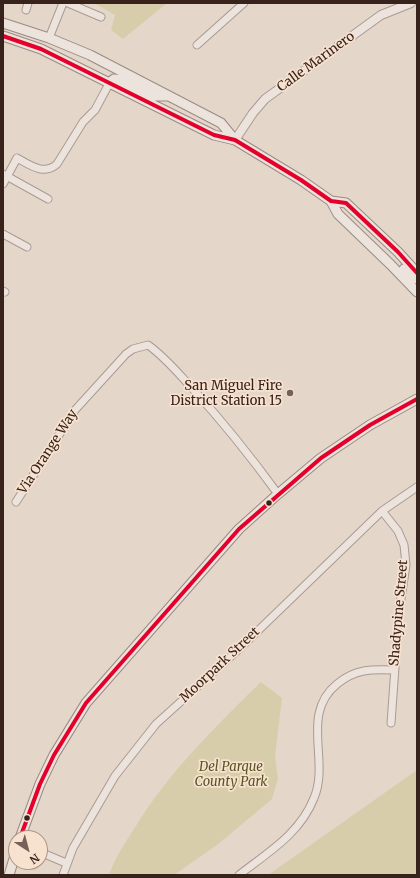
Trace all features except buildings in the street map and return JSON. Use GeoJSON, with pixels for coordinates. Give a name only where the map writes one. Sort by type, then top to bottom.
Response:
{"type":"FeatureCollection","features":[{"type":"Feature","properties":{"kind":"main road"},"geometry":{"type":"LineString","coordinates":[[3,23],[49,38],[90,54],[221,123],[235,140]]}},
{"type":"Feature","properties":{"kind":"main road"},"geometry":{"type":"LineString","coordinates":[[3,35],[11,32],[41,40],[49,38]]}},
{"type":"Feature","properties":{"kind":"main road"},"geometry":{"type":"LineString","coordinates":[[3,35],[41,49],[214,135],[235,140],[301,180],[331,201],[338,214],[417,292]]}},
{"type":"Feature","properties":{"kind":"main road"},"geometry":{"type":"LineString","coordinates":[[110,82],[114,79],[123,80],[153,96],[169,96]]}},
{"type":"Feature","properties":{"kind":"main road"},"geometry":{"type":"LineString","coordinates":[[331,201],[346,203],[398,252],[417,273]]}},
{"type":"Feature","properties":{"kind":"main road"},"geometry":{"type":"LineString","coordinates":[[390,264],[402,268],[411,277],[417,279]]}},
{"type":"Feature","properties":{"kind":"main road"},"geometry":{"type":"LineString","coordinates":[[23,830],[49,766],[86,703],[240,529],[278,494],[321,458],[359,433],[417,399]]}},
{"type":"Feature","properties":{"kind":"street"},"geometry":{"type":"LineString","coordinates":[[49,38],[63,3]]}},
{"type":"Feature","properties":{"kind":"street"},"geometry":{"type":"LineString","coordinates":[[68,3],[100,17]]}},
{"type":"Feature","properties":{"kind":"street"},"geometry":{"type":"LineString","coordinates":[[197,45],[244,3]]}},
{"type":"Feature","properties":{"kind":"street","name":"Calle Marinero"},"geometry":{"type":"LineString","coordinates":[[235,140],[253,112],[265,100],[381,15],[409,3]]}},
{"type":"Feature","properties":{"kind":"street"},"geometry":{"type":"LineString","coordinates":[[3,184],[5,175],[17,158],[34,168],[45,170],[51,169],[57,164],[83,122],[95,110],[110,82]]}},
{"type":"Feature","properties":{"kind":"street"},"geometry":{"type":"LineString","coordinates":[[5,175],[48,199]]}},
{"type":"Feature","properties":{"kind":"street"},"geometry":{"type":"LineString","coordinates":[[3,234],[27,247]]}},
{"type":"Feature","properties":{"kind":"street","name":"Via Orange Way"},"geometry":{"type":"LineString","coordinates":[[16,502],[62,426],[75,410],[126,354],[133,349],[148,345],[162,355],[217,415],[246,450],[278,494]]}},
{"type":"Feature","properties":{"kind":"street","name":"Moorpark Street"},"geometry":{"type":"LineString","coordinates":[[63,875],[66,863],[73,848],[116,776],[156,724],[238,650],[382,510],[417,488]]}},
{"type":"Feature","properties":{"kind":"street","name":"Shadypine Street"},"geometry":{"type":"LineString","coordinates":[[382,510],[398,531],[404,544],[406,565],[401,596],[391,723]]}},
{"type":"Feature","properties":{"kind":"street"},"geometry":{"type":"LineString","coordinates":[[239,875],[289,836],[309,809],[318,790],[320,772],[317,716],[322,702],[330,689],[346,676],[369,669],[394,670]]}},
{"type":"Feature","properties":{"kind":"street"},"geometry":{"type":"LineString","coordinates":[[48,855],[66,863]]}},
{"type":"Feature","properties":{"kind":"green space"},"geometry":{"type":"Polygon","coordinates":[[[94,3],[167,3],[123,39],[111,30],[115,15],[94,3]]]}},
{"type":"Feature","properties":{"kind":"green space","name":"Del Parque County Park"},"geometry":{"type":"Polygon","coordinates":[[[261,682],[282,698],[275,756],[278,779],[272,799],[217,845],[174,875],[109,875],[123,846],[147,808],[177,770],[209,734],[261,682]]]}},
{"type":"Feature","properties":{"kind":"green space"},"geometry":{"type":"Polygon","coordinates":[[[417,770],[417,875],[268,875],[417,770]]]}},
{"type":"Feature","properties":{"kind":"transit line"},"geometry":{"type":"LineString","coordinates":[[3,36],[41,49],[214,135],[235,140],[301,180],[331,201],[346,203],[398,252],[417,273]]}},
{"type":"Feature","properties":{"kind":"transit line"},"geometry":{"type":"LineString","coordinates":[[23,830],[40,784],[54,755],[86,703],[239,529],[321,458],[370,425],[417,399]]}},
{"type":"Feature","properties":{"kind":"place","name":"San Miguel Fire District Station 15"},"geometry":{"type":"Point","coordinates":[290,393]}}]}
